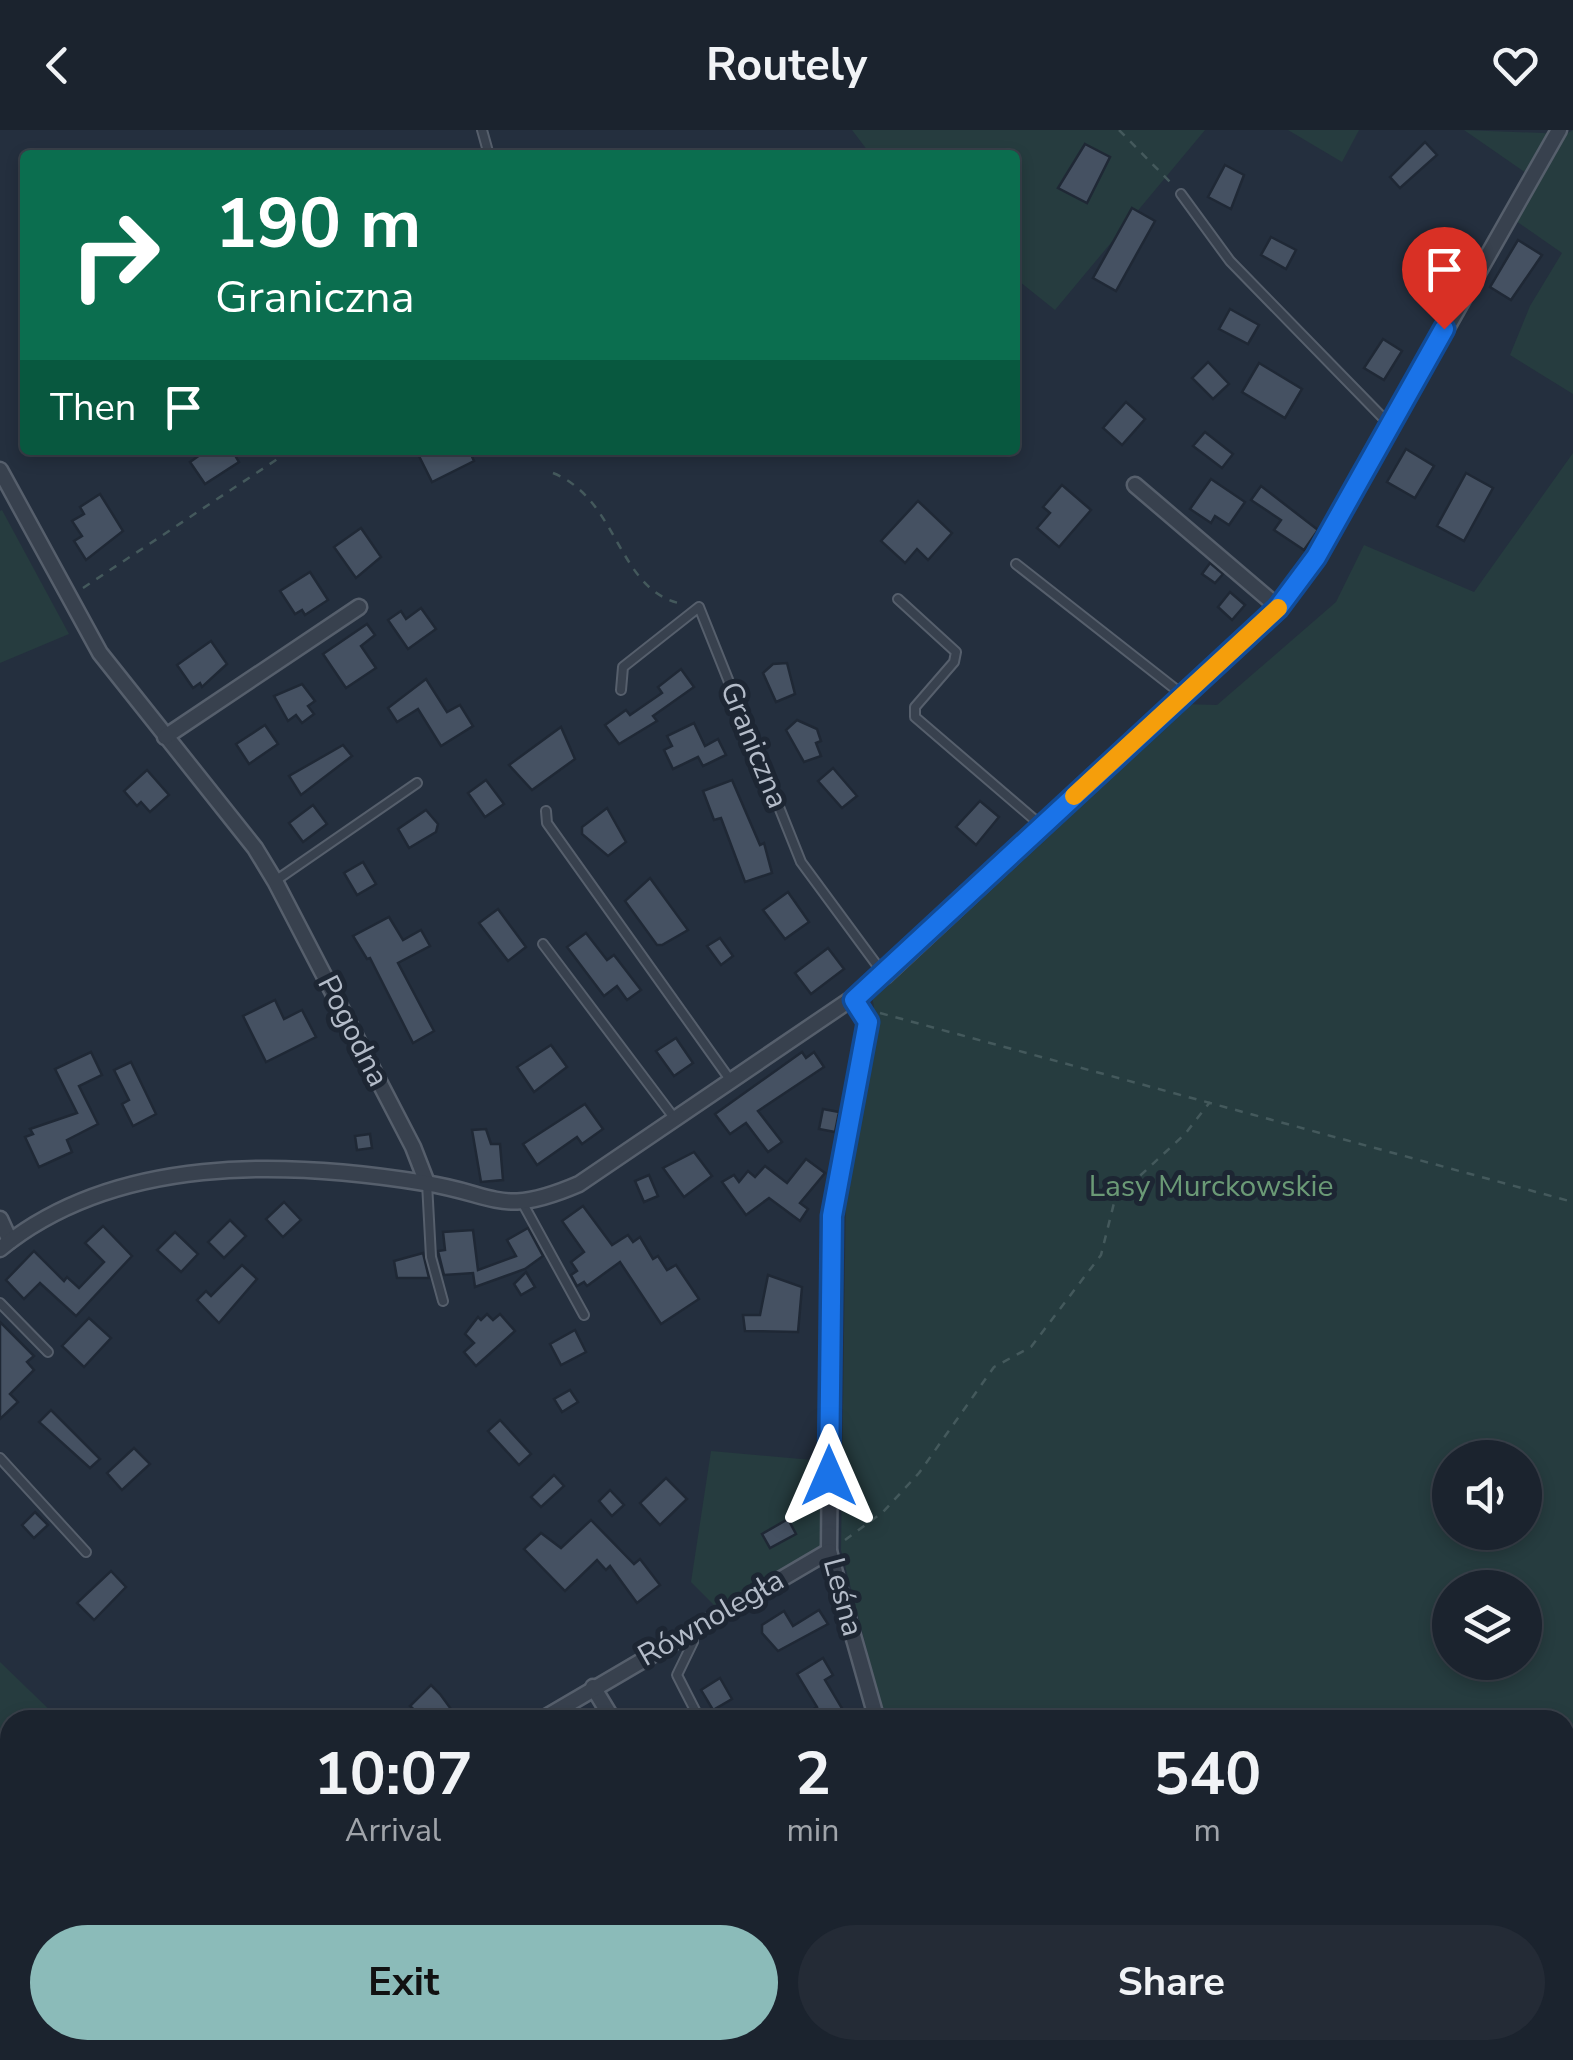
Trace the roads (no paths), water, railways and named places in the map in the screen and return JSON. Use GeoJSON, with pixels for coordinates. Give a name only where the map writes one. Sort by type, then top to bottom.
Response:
{"type":"FeatureCollection","features":[{"type":"Feature","properties":{"kind":"street"},"geometry":{"type":"LineString","coordinates":[[0,1220],[5,1245],[95,1192],[188,1171],[311,1172],[427,1183],[488,1202],[522,1202],[579,1184],[731,1081],[858,1005],[1042,826],[1278,608],[1316,557],[1559,130]]}},
{"type":"Feature","properties":{"kind":"street","name":"Pogodna"},"geometry":{"type":"LineString","coordinates":[[0,470],[100,652],[254,848],[275,882],[427,1183]]}},
{"type":"Feature","properties":{"kind":"street"},"geometry":{"type":"LineString","coordinates":[[1135,484],[1278,608]]}},
{"type":"Feature","properties":{"kind":"street"},"geometry":{"type":"LineString","coordinates":[[165,736],[359,608]]}},
{"type":"Feature","properties":{"kind":"street","name":"Leśna"},"geometry":{"type":"LineString","coordinates":[[858,1005],[867,1040],[832,1216],[830,1550],[874,1710]]}},
{"type":"Feature","properties":{"kind":"street","name":"Równoległa"},"geometry":{"type":"LineString","coordinates":[[556,1710],[830,1550]]}},
{"type":"Feature","properties":{"kind":"street"},"geometry":{"type":"LineString","coordinates":[[593,1686],[607,1710]]}},
{"type":"Feature","properties":{"kind":"lane"},"geometry":{"type":"LineString","coordinates":[[1181,194],[1230,260],[1389,424]]}},
{"type":"Feature","properties":{"kind":"lane"},"geometry":{"type":"LineString","coordinates":[[1016,564],[1182,696]]}},
{"type":"Feature","properties":{"kind":"lane"},"geometry":{"type":"LineString","coordinates":[[898,599],[956,652],[954,662],[915,707],[914,716],[1042,826]]}},
{"type":"Feature","properties":{"kind":"lane","name":"Graniczna"},"geometry":{"type":"LineString","coordinates":[[621,690],[623,667],[699,607],[802,862],[884,976]]}},
{"type":"Feature","properties":{"kind":"lane"},"geometry":{"type":"LineString","coordinates":[[275,882],[380,813],[417,783]]}},
{"type":"Feature","properties":{"kind":"lane"},"geometry":{"type":"LineString","coordinates":[[546,810],[547,822],[731,1081]]}},
{"type":"Feature","properties":{"kind":"lane"},"geometry":{"type":"LineString","coordinates":[[543,944],[675,1119]]}},
{"type":"Feature","properties":{"kind":"lane"},"geometry":{"type":"LineString","coordinates":[[427,1183],[431,1257],[443,1301]]}},
{"type":"Feature","properties":{"kind":"lane"},"geometry":{"type":"LineString","coordinates":[[522,1202],[584,1315]]}},
{"type":"Feature","properties":{"kind":"lane"},"geometry":{"type":"LineString","coordinates":[[0,1303],[48,1352]]}},
{"type":"Feature","properties":{"kind":"lane"},"geometry":{"type":"LineString","coordinates":[[0,1458],[86,1552]]}},
{"type":"Feature","properties":{"kind":"lane"},"geometry":{"type":"LineString","coordinates":[[690,1630],[692,1642],[677,1675],[695,1710]]}},
{"type":"Feature","properties":{"kind":"park label","name":"Lasy Murckowskie"},"geometry":{"type":"Point","coordinates":[1211,1186]}}]}
